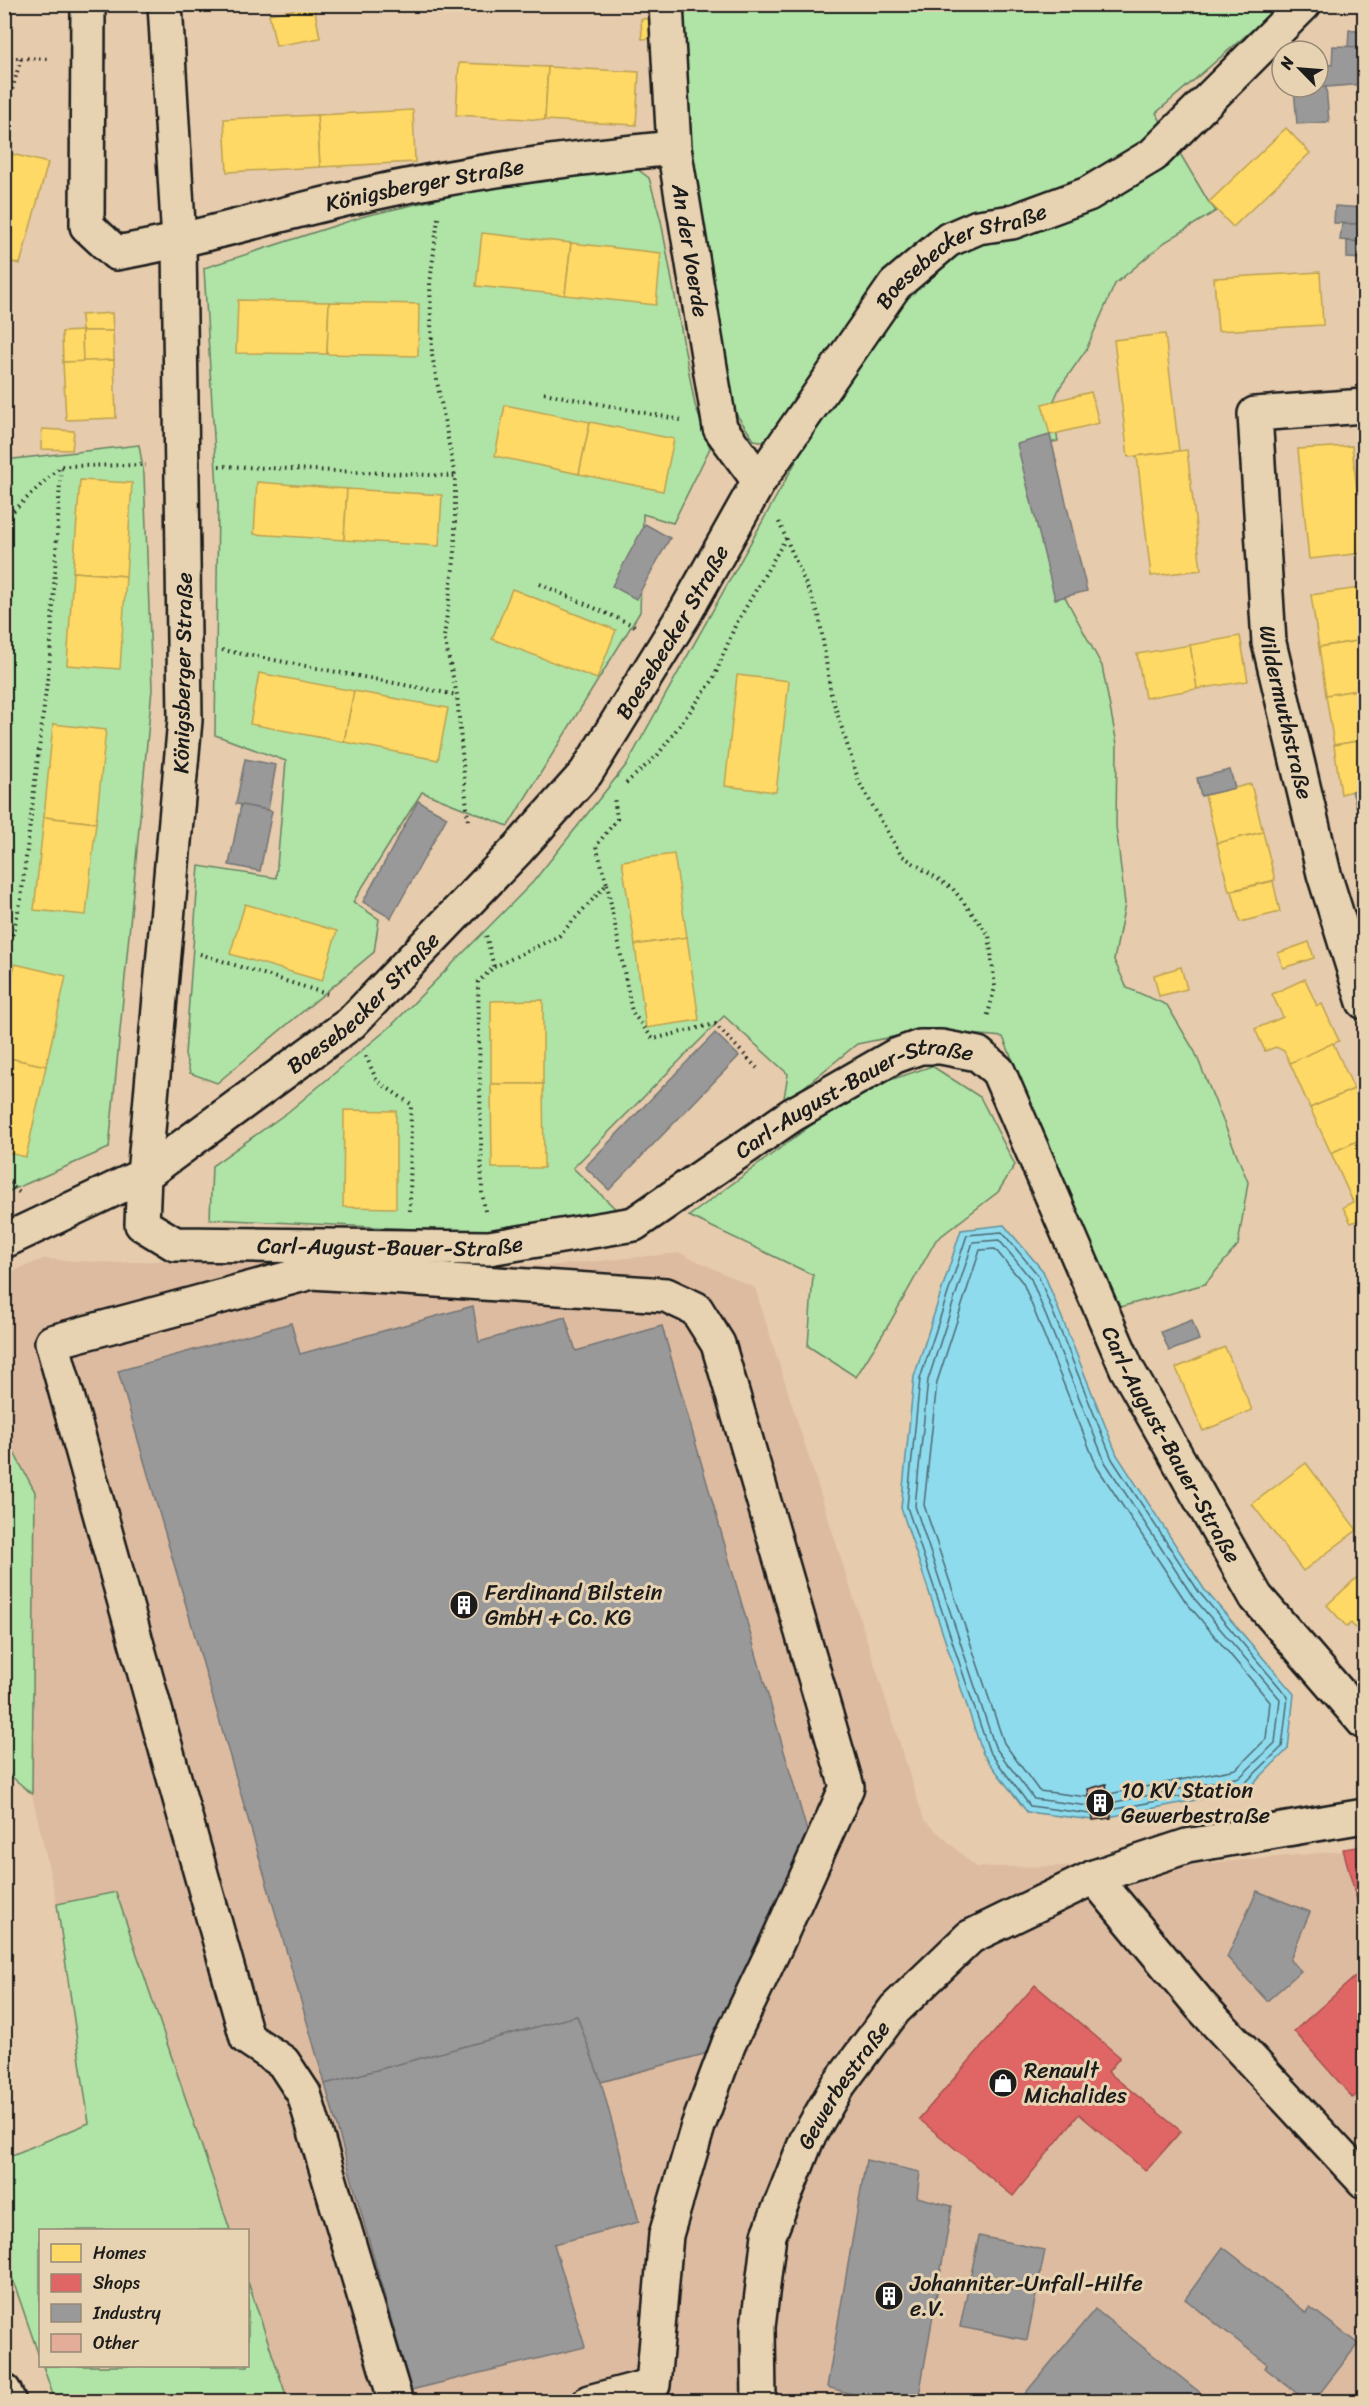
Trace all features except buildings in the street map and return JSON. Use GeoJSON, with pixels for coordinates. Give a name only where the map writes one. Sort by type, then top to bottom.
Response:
{"type":"FeatureCollection","features":[{"type":"Feature","properties":{"kind":"street"},"geometry":{"type":"LineString","coordinates":[[88,4],[87,226],[116,253],[179,242]]}},
{"type":"Feature","properties":{"kind":"street","name":"Königsberger Straße"},"geometry":{"type":"LineString","coordinates":[[144,1175],[185,720],[179,242],[165,4]]}},
{"type":"Feature","properties":{"kind":"street","name":"An der Voerde"},"geometry":{"type":"LineString","coordinates":[[666,4],[674,148],[720,428],[759,481]]}},
{"type":"Feature","properties":{"kind":"street","name":"Boesebecker Straße"},"geometry":{"type":"LineString","coordinates":[[4,1242],[144,1175],[351,1023],[476,894],[586,773],[668,641],[759,481],[895,285],[948,240],[978,227],[1012,222],[1088,194],[1153,155],[1305,4]]}},
{"type":"Feature","properties":{"kind":"street","name":"Königsberger Straße"},"geometry":{"type":"LineString","coordinates":[[179,242],[354,197],[443,178],[588,156],[674,148]]}},
{"type":"Feature","properties":{"kind":"street","name":"Wildermuthstraße"},"geometry":{"type":"LineString","coordinates":[[1365,406],[1255,414],[1269,643],[1324,874],[1365,1002]]}},
{"type":"Feature","properties":{"kind":"street","name":"Carl-August-Bauer-Straße"},"geometry":{"type":"LineString","coordinates":[[144,1175],[142,1224],[175,1244],[489,1248],[634,1224],[792,1115],[895,1056],[920,1047],[940,1047],[978,1054],[998,1071],[1126,1370],[1256,1597],[1365,1722]]}},
{"type":"Feature","properties":{"kind":"street"},"geometry":{"type":"LineString","coordinates":[[250,1244],[262,1286]]}},
{"type":"Feature","properties":{"kind":"street"},"geometry":{"type":"LineString","coordinates":[[396,2402],[304,2094],[283,2062],[247,2038],[52,1342],[312,1272],[666,1295],[696,1309],[718,1344],[846,1787],[776,1945],[729,2043],[699,2126],[666,2235],[653,2385],[590,2402]]}},
{"type":"Feature","properties":{"kind":"street","name":"Gewerbestraße"},"geometry":{"type":"LineString","coordinates":[[759,2402],[758,2327],[770,2235],[807,2139],[837,2086],[895,2009],[970,1937],[1094,1877],[1187,1846],[1365,1816]]}},
{"type":"Feature","properties":{"kind":"street"},"geometry":{"type":"LineString","coordinates":[[1094,1877],[1201,2006],[1365,2181]]}},
{"type":"Feature","properties":{"kind":"street"},"geometry":{"type":"LineString","coordinates":[[4,2391],[9,2402]]}},
{"type":"Feature","properties":{"kind":"path"},"geometry":{"type":"LineString","coordinates":[[4,58],[21,58],[7,108]]}},
{"type":"Feature","properties":{"kind":"path"},"geometry":{"type":"LineString","coordinates":[[443,178],[430,283],[432,355],[455,476],[456,552],[444,637],[457,695],[468,821]]}},
{"type":"Feature","properties":{"kind":"path"},"geometry":{"type":"LineString","coordinates":[[544,393],[720,428]]}},
{"type":"Feature","properties":{"kind":"path"},"geometry":{"type":"LineString","coordinates":[[4,970],[21,899],[50,657],[61,466]]}},
{"type":"Feature","properties":{"kind":"path"},"geometry":{"type":"LineString","coordinates":[[759,481],[819,615],[831,694],[859,782],[902,855],[953,889],[989,935],[995,987],[978,1054]]}},
{"type":"Feature","properties":{"kind":"path"},"geometry":{"type":"LineString","coordinates":[[614,794],[657,756],[713,680],[735,626],[786,538]]}},
{"type":"Feature","properties":{"kind":"path"},"geometry":{"type":"LineString","coordinates":[[540,584],[668,641]]}},
{"type":"Feature","properties":{"kind":"path"},"geometry":{"type":"LineString","coordinates":[[185,643],[457,695]]}},
{"type":"Feature","properties":{"kind":"path"},"geometry":{"type":"LineString","coordinates":[[586,773],[614,794],[617,819],[596,846],[607,884],[632,1012],[653,1039],[715,1024],[757,1068]]}},
{"type":"Feature","properties":{"kind":"path"},"geometry":{"type":"LineString","coordinates":[[489,1248],[482,1192],[478,982],[494,967],[559,936],[607,884]]}},
{"type":"Feature","properties":{"kind":"path"},"geometry":{"type":"LineString","coordinates":[[476,894],[494,967]]}},
{"type":"Feature","properties":{"kind":"shaded area","name":"Ferdinand Bilstein GmbH + Co. KG"},"geometry":{"type":"Polygon","coordinates":[[[680,1253],[755,1288],[924,1820],[976,1867],[1190,1865],[1364,1849],[1364,2401],[288,2401],[249,2285],[249,2229],[230,2229],[116,1892],[57,1904],[32,1794],[35,1492],[5,1434],[4,1275],[43,1259],[118,1263],[282,1254],[547,1266],[680,1253]]]}},
{"type":"Feature","properties":{"kind":"green space"},"geometry":{"type":"Polygon","coordinates":[[[678,5],[1281,5],[1156,113],[1216,211],[1165,242],[1115,284],[1086,350],[1060,387],[1051,407],[1058,441],[1031,447],[1064,595],[1102,666],[1117,744],[1116,826],[1125,904],[1114,960],[1127,988],[1167,1005],[1195,1052],[1248,1182],[1238,1245],[1205,1284],[1116,1308],[1003,1037],[927,1030],[857,1044],[783,1104],[788,1074],[724,1016],[573,1168],[623,1216],[476,1232],[210,1219],[212,1166],[288,1112],[390,1027],[533,882],[627,764],[804,447],[754,440],[721,392],[680,62],[678,5]]]}},
{"type":"Feature","properties":{"kind":"green space"},"geometry":{"type":"Polygon","coordinates":[[[637,169],[649,178],[661,221],[695,405],[710,448],[673,523],[643,514],[640,612],[508,826],[422,792],[353,902],[379,919],[374,952],[217,1083],[190,1073],[185,1055],[199,866],[276,878],[286,761],[215,735],[218,505],[204,268],[365,216],[481,189],[637,169]]]}},
{"type":"Feature","properties":{"kind":"green space"},"geometry":{"type":"Polygon","coordinates":[[[139,445],[144,475],[152,689],[109,1148],[5,1193],[5,460],[139,445]]]}},
{"type":"Feature","properties":{"kind":"green space"},"geometry":{"type":"Polygon","coordinates":[[[932,1066],[980,1097],[1015,1165],[998,1192],[936,1240],[856,1377],[808,1346],[813,1275],[689,1216],[857,1091],[932,1066]]]}},
{"type":"Feature","properties":{"kind":"green space"},"geometry":{"type":"Polygon","coordinates":[[[4,1434],[35,1492],[32,1794],[5,1771],[4,1434]]]}},
{"type":"Feature","properties":{"kind":"green space"},"geometry":{"type":"Polygon","coordinates":[[[116,1892],[230,2229],[39,2229],[39,2356],[5,2257],[5,2158],[89,2123],[57,1904],[116,1892]]]}},
{"type":"Feature","properties":{"kind":"green space"},"geometry":{"type":"Polygon","coordinates":[[[249,2285],[288,2401],[55,2401],[43,2367],[249,2367],[249,2285]]]}},
{"type":"Feature","properties":{"kind":"water"},"geometry":{"type":"Polygon","coordinates":[[[1004,1225],[1043,1271],[1117,1455],[1204,1589],[1294,1694],[1288,1749],[1247,1790],[1093,1820],[1027,1812],[983,1754],[901,1508],[914,1377],[961,1230],[1004,1225]]]}},
{"type":"Feature","properties":{"kind":"place","name":"Ferdinand Bilstein GmbH + Co. KG"},"geometry":{"type":"Point","coordinates":[464,1605]}},
{"type":"Feature","properties":{"kind":"place","name":"10 KV Station Gewerbestraße"},"geometry":{"type":"Point","coordinates":[1100,1803]}},
{"type":"Feature","properties":{"kind":"place","name":"Renault Michalides"},"geometry":{"type":"Point","coordinates":[1003,2083]}},
{"type":"Feature","properties":{"kind":"place","name":"Johanniter-Unfall-Hilfe e.V."},"geometry":{"type":"Point","coordinates":[889,2296]}}]}
